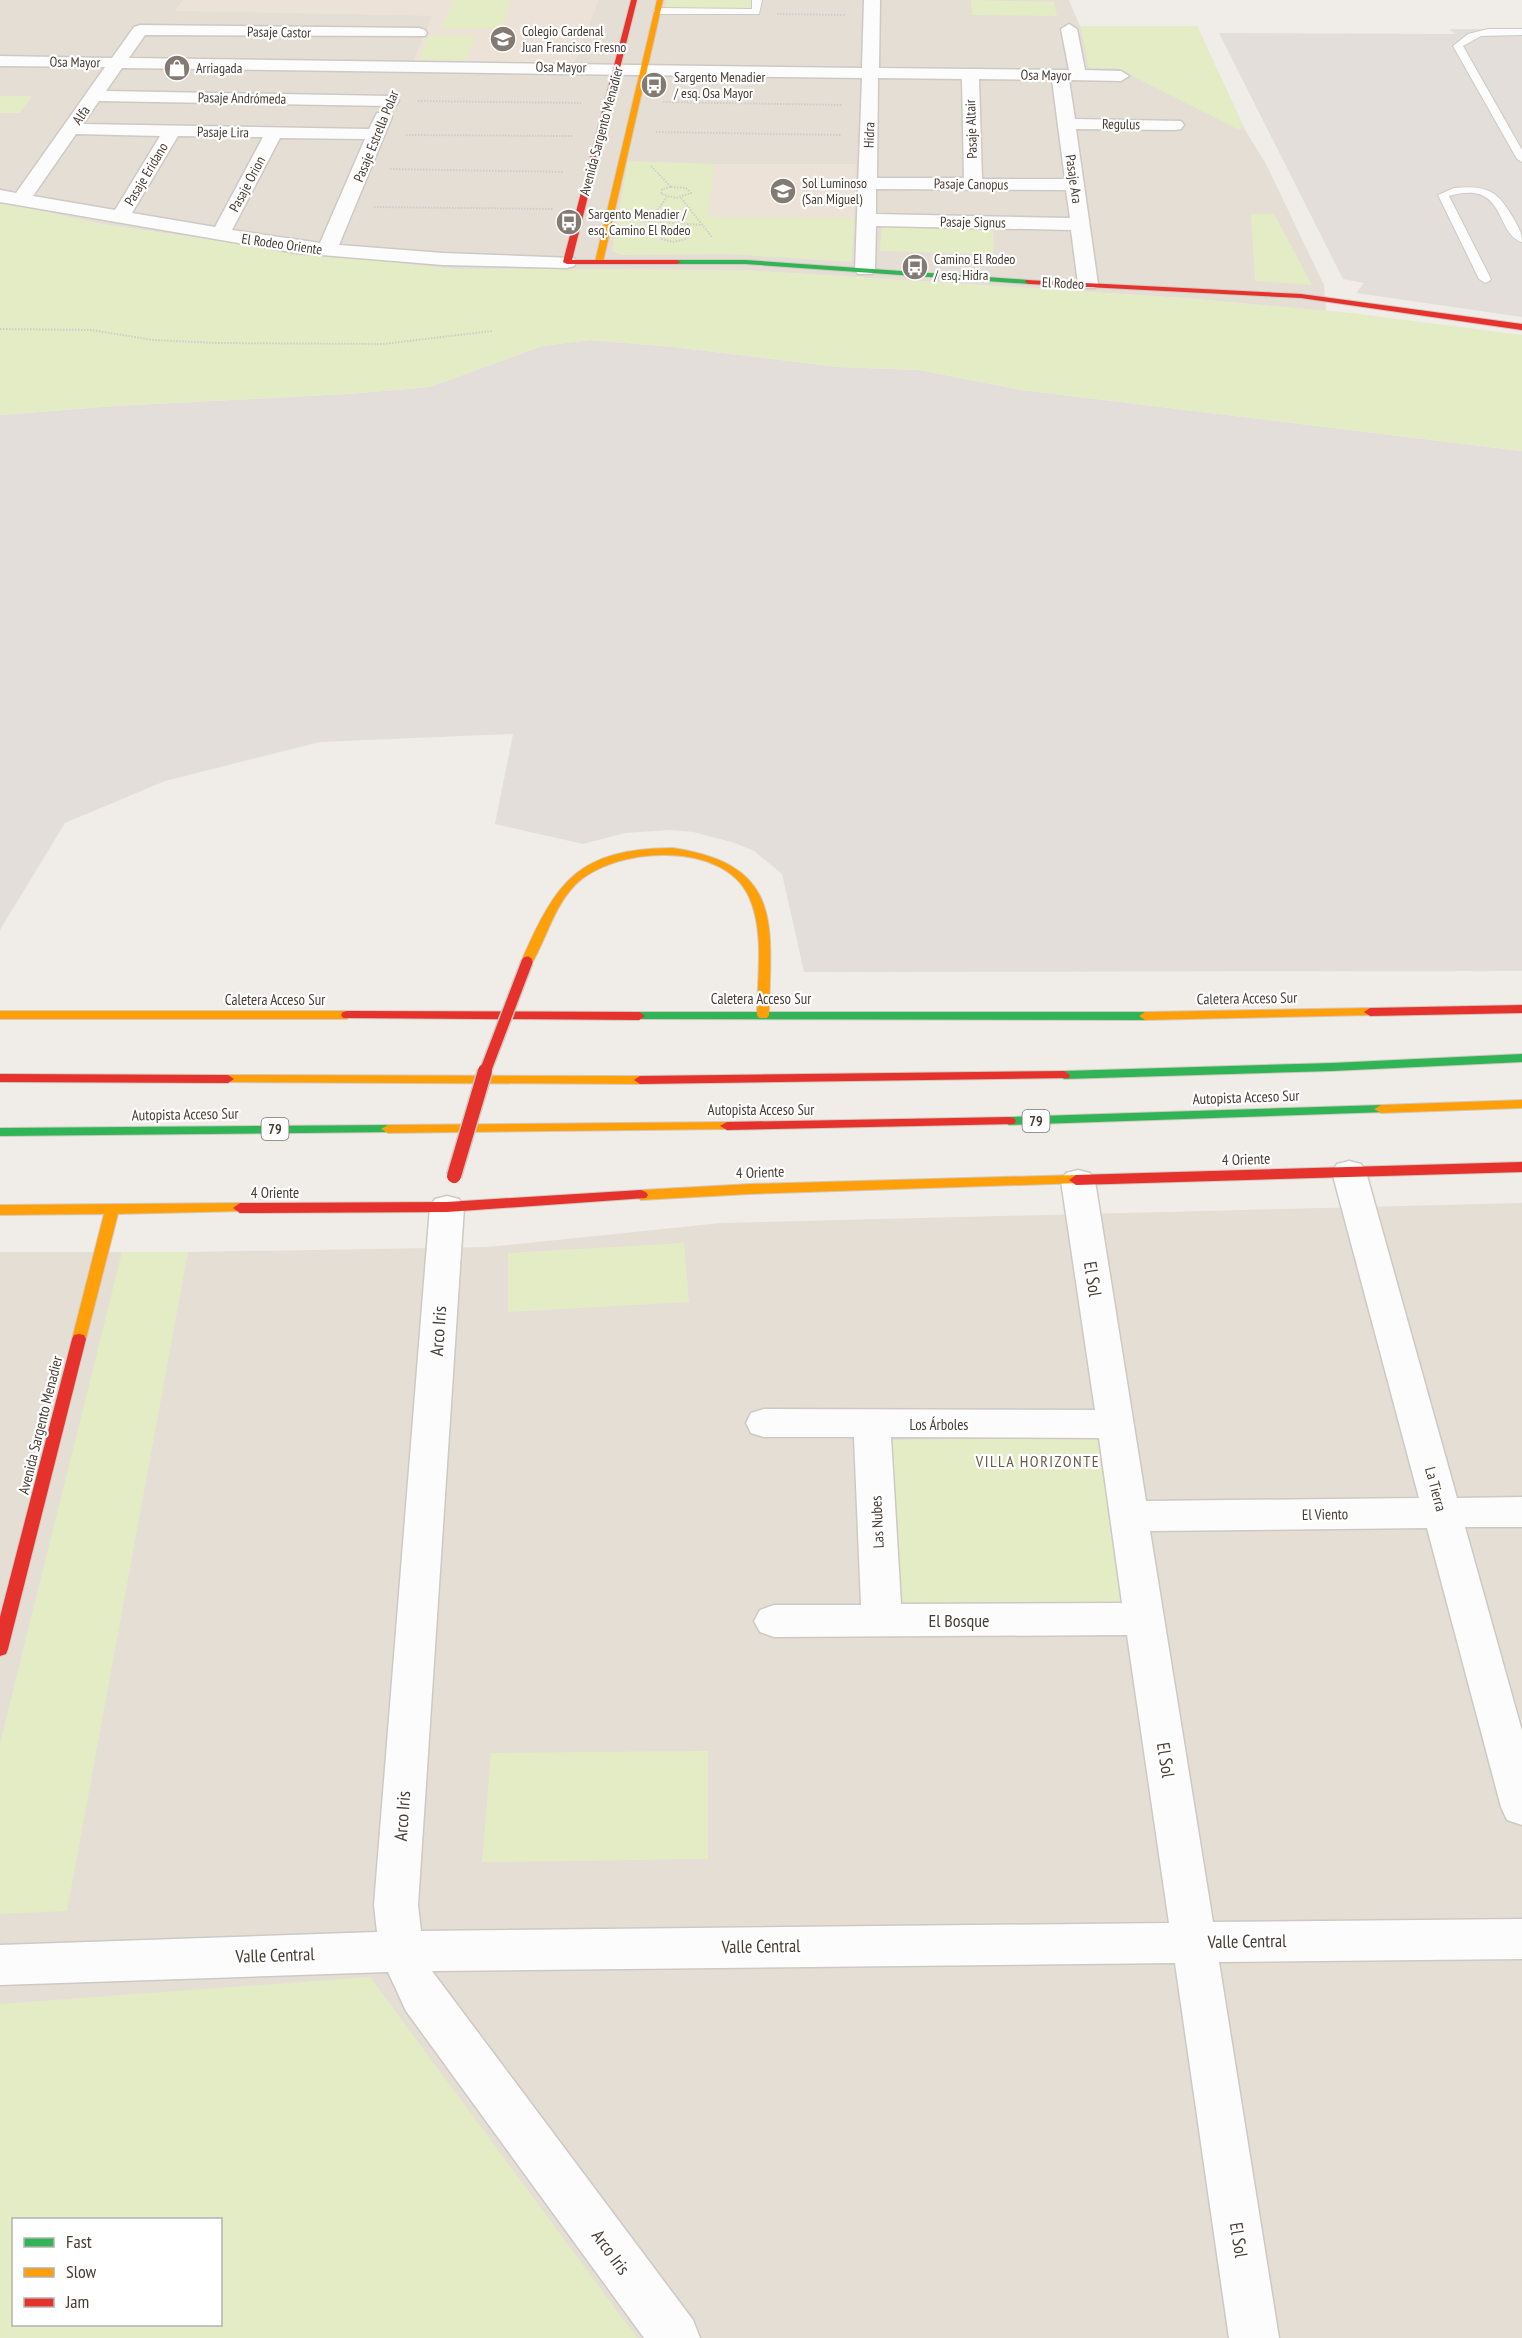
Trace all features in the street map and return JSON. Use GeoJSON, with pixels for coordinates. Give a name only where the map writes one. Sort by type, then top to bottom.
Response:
{"type":"FeatureCollection","features":[{"type":"Feature","properties":{"kind":"main road","name":"Avenida Sargento Menadier"},"geometry":{"type":"LineString","coordinates":[[567,262],[634,0]]}},
{"type":"Feature","properties":{"kind":"main road","name":"Avenida Sargento Menadier"},"geometry":{"type":"LineString","coordinates":[[599,262],[659,5]]}},
{"type":"Feature","properties":{"kind":"main road","name":"El Rodeo"},"geometry":{"type":"LineString","coordinates":[[567,262],[719,261],[1319,298],[1431,316],[1522,327]]}},
{"type":"Feature","properties":{"kind":"main road"},"geometry":{"type":"LineString","coordinates":[[451,1192],[478,1087],[502,1022],[527,962],[561,895],[582,873],[609,859],[633,853],[655,852],[692,855],[719,863],[739,875],[753,891],[762,918],[763,1015]]}},
{"type":"Feature","properties":{"kind":"main road","name":"Caletera Acceso Sur"},"geometry":{"type":"LineString","coordinates":[[0,1016],[1140,1016],[1522,1009]]}},
{"type":"Feature","properties":{"kind":"main road","name":"Autopista Acceso Sur"},"geometry":{"type":"LineString","coordinates":[[0,1078],[613,1079],[1027,1076],[1307,1068],[1522,1058]]}},
{"type":"Feature","properties":{"kind":"main road","name":"Autopista Acceso Sur"},"geometry":{"type":"LineString","coordinates":[[0,1132],[921,1124],[1522,1104]]}},
{"type":"Feature","properties":{"kind":"main road","name":"4 Oriente"},"geometry":{"type":"LineString","coordinates":[[0,1210],[112,1209],[451,1192],[750,1189],[1522,1167]]}},
{"type":"Feature","properties":{"kind":"main road","name":"Avenida Sargento Menadier"},"geometry":{"type":"LineString","coordinates":[[0,1648],[112,1209]]}},
{"type":"Feature","properties":{"kind":"street","name":"Hidra"},"geometry":{"type":"LineString","coordinates":[[865,270],[872,8]]}},
{"type":"Feature","properties":{"kind":"street","name":"Pasaje Castor"},"geometry":{"type":"LineString","coordinates":[[140,30],[421,27]]}},
{"type":"Feature","properties":{"kind":"street","name":"Pasaje Estrella Polar"},"geometry":{"type":"LineString","coordinates":[[327,250],[421,27]]}},
{"type":"Feature","properties":{"kind":"street","name":"Pasaje Ara"},"geometry":{"type":"LineString","coordinates":[[1069,29],[1067,124],[1088,284]]}},
{"type":"Feature","properties":{"kind":"street","name":"Alfa"},"geometry":{"type":"LineString","coordinates":[[21,200],[140,30]]}},
{"type":"Feature","properties":{"kind":"street","name":"Osa Mayor"},"geometry":{"type":"LineString","coordinates":[[0,61],[1121,76]]}},
{"type":"Feature","properties":{"kind":"street","name":"Pasaje Altair"},"geometry":{"type":"LineString","coordinates":[[969,74],[973,184]]}},
{"type":"Feature","properties":{"kind":"street","name":"Pasaje Andrómeda"},"geometry":{"type":"LineString","coordinates":[[94,96],[390,101]]}},
{"type":"Feature","properties":{"kind":"street","name":"Regulus"},"geometry":{"type":"LineString","coordinates":[[1067,124],[1175,125]]}},
{"type":"Feature","properties":{"kind":"street","name":"Pasaje Lira"},"geometry":{"type":"LineString","coordinates":[[70,129],[376,134]]}},
{"type":"Feature","properties":{"kind":"street","name":"Pasaje Eridano"},"geometry":{"type":"LineString","coordinates":[[120,218],[172,131]]}},
{"type":"Feature","properties":{"kind":"street","name":"Pasaje Orion"},"geometry":{"type":"LineString","coordinates":[[220,235],[274,133]]}},
{"type":"Feature","properties":{"kind":"street","name":"Pasaje Canopus"},"geometry":{"type":"LineString","coordinates":[[868,183],[1075,185]]}},
{"type":"Feature","properties":{"kind":"street","name":"El Rodeo Oriente"},"geometry":{"type":"LineString","coordinates":[[0,196],[220,235],[327,250],[443,259],[567,262]]}},
{"type":"Feature","properties":{"kind":"street","name":"Pasaje Signus"},"geometry":{"type":"LineString","coordinates":[[867,220],[1080,224]]}},
{"type":"Feature","properties":{"kind":"street","name":"La Tierra"},"geometry":{"type":"LineString","coordinates":[[1349,1172],[1522,1807]]}},
{"type":"Feature","properties":{"kind":"street","name":"El Sol"},"geometry":{"type":"LineString","coordinates":[[1078,1181],[1254,2338]]}},
{"type":"Feature","properties":{"kind":"street","name":"Arco Iris"},"geometry":{"type":"LineString","coordinates":[[451,1192],[396,1905],[401,1951],[422,1996],[675,2338]]}},
{"type":"Feature","properties":{"kind":"street","name":"Los Árboles"},"geometry":{"type":"LineString","coordinates":[[764,1423],[1115,1424]]}},
{"type":"Feature","properties":{"kind":"street","name":"Las Nubes"},"geometry":{"type":"LineString","coordinates":[[872,1424],[882,1620]]}},
{"type":"Feature","properties":{"kind":"street","name":"El Viento"},"geometry":{"type":"LineString","coordinates":[[1129,1516],[1522,1512]]}},
{"type":"Feature","properties":{"kind":"street","name":"El Bosque"},"geometry":{"type":"LineString","coordinates":[[774,1621],[1145,1619]]}},
{"type":"Feature","properties":{"kind":"street","name":"Valle Central"},"geometry":{"type":"LineString","coordinates":[[0,1965],[401,1951],[1522,1939]]}},
{"type":"Feature","properties":{"kind":"lane"},"geometry":{"type":"LineString","coordinates":[[659,5],[756,12],[757,0]]}},
{"type":"Feature","properties":{"kind":"lane"},"geometry":{"type":"LineString","coordinates":[[1522,32],[1477,34],[1465,39],[1458,46],[1522,159]]}},
{"type":"Feature","properties":{"kind":"lane"},"geometry":{"type":"LineString","coordinates":[[1507,133],[1522,130]]}},
{"type":"Feature","properties":{"kind":"lane"},"geometry":{"type":"LineString","coordinates":[[1485,279],[1443,195],[1461,191],[1492,194],[1497,198],[1512,229],[1522,239]]}},
{"type":"Feature","properties":{"kind":"path"},"geometry":{"type":"LineString","coordinates":[[756,12],[756,14],[872,8]]}},
{"type":"Feature","properties":{"kind":"path"},"geometry":{"type":"LineString","coordinates":[[390,101],[609,104]]}},
{"type":"Feature","properties":{"kind":"path"},"geometry":{"type":"LineString","coordinates":[[655,102],[870,105]]}},
{"type":"Feature","properties":{"kind":"path"},"geometry":{"type":"LineString","coordinates":[[649,131],[869,135]]}},
{"type":"Feature","properties":{"kind":"path"},"geometry":{"type":"LineString","coordinates":[[376,134],[600,136]]}},
{"type":"Feature","properties":{"kind":"path"},"geometry":{"type":"LineString","coordinates":[[362,168],[590,172]]}},
{"type":"Feature","properties":{"kind":"path"},"geometry":{"type":"LineString","coordinates":[[682,187],[691,191],[689,195],[681,198],[667,197],[660,193],[666,188],[682,187]]}},
{"type":"Feature","properties":{"kind":"path"},"geometry":{"type":"LineString","coordinates":[[667,197],[663,208],[656,214],[645,218],[629,219],[700,225]]}},
{"type":"Feature","properties":{"kind":"path"},"geometry":{"type":"LineString","coordinates":[[681,198],[700,225],[718,244]]}},
{"type":"Feature","properties":{"kind":"path"},"geometry":{"type":"LineString","coordinates":[[347,206],[580,209]]}},
{"type":"Feature","properties":{"kind":"path"},"geometry":{"type":"LineString","coordinates":[[670,224],[672,230]]}},
{"type":"Feature","properties":{"kind":"path"},"geometry":{"type":"LineString","coordinates":[[0,329],[92,330],[152,339],[218,343],[359,344],[383,344],[492,331]]}},
{"type":"Feature","properties":{"kind":"shaded area"},"geometry":{"type":"Polygon","coordinates":[[[0,0],[1069,0],[1080,26],[1197,26],[1244,128],[1266,164],[1324,285],[1326,311],[1183,298],[743,270],[454,269],[293,252],[101,224],[0,202],[0,0]]]}},
{"type":"Feature","properties":{"kind":"shaded area","name":"Colegio Cardenal Juan Francisco Fresno"},"geometry":{"type":"Polygon","coordinates":[[[183,0],[599,0],[574,64],[413,62],[432,16],[175,11],[183,0]]]}},
{"type":"Feature","properties":{"kind":"shaded area"},"geometry":{"type":"Polygon","coordinates":[[[1449,29],[1522,29],[1522,317],[1356,293],[1364,283],[1343,279],[1219,33],[1455,34],[1449,29]]]}},
{"type":"Feature","properties":{"kind":"shaded area","name":"Sol Luminoso (San Miguel)"},"geometry":{"type":"Polygon","coordinates":[[[714,164],[856,164],[854,218],[707,217],[714,164]]]}},
{"type":"Feature","properties":{"kind":"shaded area"},"geometry":{"type":"Polygon","coordinates":[[[590,340],[674,347],[838,367],[919,370],[1022,390],[1522,451],[1522,971],[804,972],[782,874],[754,851],[735,843],[693,832],[670,830],[625,833],[583,844],[495,824],[513,734],[320,742],[165,781],[65,823],[0,930],[0,415],[430,387],[542,346],[590,340]]]}},
{"type":"Feature","properties":{"kind":"shaded area"},"geometry":{"type":"Polygon","coordinates":[[[1522,1203],[1522,2338],[0,2338],[0,1252],[188,1252],[488,1247],[721,1223],[1522,1203]]]}},
{"type":"Feature","properties":{"kind":"green space"},"geometry":{"type":"Polygon","coordinates":[[[454,0],[511,0],[501,29],[441,29],[454,0]]]}},
{"type":"Feature","properties":{"kind":"green space"},"geometry":{"type":"Polygon","coordinates":[[[667,0],[752,0],[751,15],[664,12],[667,0]]]}},
{"type":"Feature","properties":{"kind":"green space"},"geometry":{"type":"Polygon","coordinates":[[[971,0],[1054,2],[1057,16],[972,15],[971,0]]]}},
{"type":"Feature","properties":{"kind":"green space"},"geometry":{"type":"Polygon","coordinates":[[[1080,26],[1197,26],[1244,128],[1237,129],[1117,68],[1089,68],[1080,26]]]}},
{"type":"Feature","properties":{"kind":"green space"},"geometry":{"type":"Polygon","coordinates":[[[429,35],[476,36],[466,60],[419,59],[429,35]]]}},
{"type":"Feature","properties":{"kind":"green space"},"geometry":{"type":"Polygon","coordinates":[[[0,96],[32,96],[20,113],[0,113],[0,96]]]}},
{"type":"Feature","properties":{"kind":"green space"},"geometry":{"type":"Polygon","coordinates":[[[628,161],[714,164],[708,217],[854,218],[852,262],[728,254],[622,255],[612,251],[628,161]]]}},
{"type":"Feature","properties":{"kind":"green space"},"geometry":{"type":"Polygon","coordinates":[[[0,202],[101,224],[293,252],[454,269],[743,270],[1183,298],[1352,313],[1522,335],[1522,451],[1022,390],[919,370],[838,367],[674,347],[590,340],[542,346],[430,387],[0,415],[0,202]]]}},
{"type":"Feature","properties":{"kind":"green space"},"geometry":{"type":"Polygon","coordinates":[[[1251,214],[1274,214],[1312,285],[1255,281],[1251,214]]]}},
{"type":"Feature","properties":{"kind":"green space"},"geometry":{"type":"Polygon","coordinates":[[[882,224],[993,226],[994,254],[880,251],[882,224]]]}},
{"type":"Feature","properties":{"kind":"green space"},"geometry":{"type":"Polygon","coordinates":[[[684,1243],[689,1302],[508,1312],[508,1253],[684,1243]]]}},
{"type":"Feature","properties":{"kind":"green space"},"geometry":{"type":"Polygon","coordinates":[[[122,1252],[188,1252],[67,1911],[0,1914],[0,1743],[122,1252]]]}},
{"type":"Feature","properties":{"kind":"green space"},"geometry":{"type":"Polygon","coordinates":[[[1097,1438],[1123,1601],[897,1605],[886,1440],[1097,1438]]]}},
{"type":"Feature","properties":{"kind":"green space"},"geometry":{"type":"Polygon","coordinates":[[[708,1751],[708,1859],[482,1862],[491,1753],[708,1751]]]}},
{"type":"Feature","properties":{"kind":"green space"},"geometry":{"type":"Polygon","coordinates":[[[370,1977],[637,2338],[0,2338],[0,2004],[370,1977]]]}},
{"type":"Feature","properties":{"kind":"traffic: fast"},"geometry":{"type":"LineString","coordinates":[[677,262],[745,262],[1029,282]]}},
{"type":"Feature","properties":{"kind":"traffic: fast"},"geometry":{"type":"LineString","coordinates":[[639,1016],[1145,1016]]}},
{"type":"Feature","properties":{"kind":"traffic: fast"},"geometry":{"type":"LineString","coordinates":[[1064,1075],[1332,1067],[1522,1058]]}},
{"type":"Feature","properties":{"kind":"traffic: fast"},"geometry":{"type":"LineString","coordinates":[[1009,1121],[1381,1109]]}},
{"type":"Feature","properties":{"kind":"traffic: fast"},"geometry":{"type":"LineString","coordinates":[[0,1132],[388,1129]]}},
{"type":"Feature","properties":{"kind":"traffic: slow"},"geometry":{"type":"LineString","coordinates":[[599,262],[660,0]]}},
{"type":"Feature","properties":{"kind":"traffic: slow"},"geometry":{"type":"LineString","coordinates":[[527,962],[555,903],[581,874],[600,863],[622,856],[647,852],[673,852],[698,856],[721,864],[740,876],[754,894],[759,906],[763,936],[763,1015]]}},
{"type":"Feature","properties":{"kind":"traffic: slow"},"geometry":{"type":"LineString","coordinates":[[1145,1016],[1370,1012]]}},
{"type":"Feature","properties":{"kind":"traffic: slow"},"geometry":{"type":"LineString","coordinates":[[0,1015],[347,1015]]}},
{"type":"Feature","properties":{"kind":"traffic: slow"},"geometry":{"type":"LineString","coordinates":[[228,1079],[640,1080]]}},
{"type":"Feature","properties":{"kind":"traffic: slow"},"geometry":{"type":"LineString","coordinates":[[1381,1109],[1522,1104]]}},
{"type":"Feature","properties":{"kind":"traffic: slow"},"geometry":{"type":"LineString","coordinates":[[388,1129],[727,1126]]}},
{"type":"Feature","properties":{"kind":"traffic: slow"},"geometry":{"type":"LineString","coordinates":[[641,1195],[750,1189],[1076,1180]]}},
{"type":"Feature","properties":{"kind":"traffic: slow"},"geometry":{"type":"LineString","coordinates":[[0,1210],[240,1208]]}},
{"type":"Feature","properties":{"kind":"traffic: slow"},"geometry":{"type":"LineString","coordinates":[[79,1339],[112,1209]]}},
{"type":"Feature","properties":{"kind":"traffic: jam"},"geometry":{"type":"LineString","coordinates":[[634,0],[567,262],[677,262]]}},
{"type":"Feature","properties":{"kind":"traffic: jam"},"geometry":{"type":"LineString","coordinates":[[1029,282],[1301,296],[1522,327]]}},
{"type":"Feature","properties":{"kind":"traffic: jam"},"geometry":{"type":"LineString","coordinates":[[454,1176],[486,1068],[527,962]]}},
{"type":"Feature","properties":{"kind":"traffic: jam"},"geometry":{"type":"LineString","coordinates":[[1370,1012],[1522,1009]]}},
{"type":"Feature","properties":{"kind":"traffic: jam"},"geometry":{"type":"LineString","coordinates":[[347,1015],[639,1016]]}},
{"type":"Feature","properties":{"kind":"traffic: jam"},"geometry":{"type":"LineString","coordinates":[[640,1080],[1064,1075]]}},
{"type":"Feature","properties":{"kind":"traffic: jam"},"geometry":{"type":"LineString","coordinates":[[0,1078],[228,1079]]}},
{"type":"Feature","properties":{"kind":"traffic: jam"},"geometry":{"type":"LineString","coordinates":[[727,1126],[1009,1121]]}},
{"type":"Feature","properties":{"kind":"traffic: jam"},"geometry":{"type":"LineString","coordinates":[[1076,1180],[1522,1167]]}},
{"type":"Feature","properties":{"kind":"traffic: jam"},"geometry":{"type":"LineString","coordinates":[[240,1208],[447,1207],[641,1195]]}},
{"type":"Feature","properties":{"kind":"traffic: jam"},"geometry":{"type":"LineString","coordinates":[[0,1649],[79,1339]]}},
{"type":"Feature","properties":{"kind":"place","name":"Colegio Cardenal Juan Francisco Fresno"},"geometry":{"type":"Point","coordinates":[503,39]}},
{"type":"Feature","properties":{"kind":"place","name":"Arriagada"},"geometry":{"type":"Point","coordinates":[177,68]}},
{"type":"Feature","properties":{"kind":"place","name":"Sargento Menadier / esq. Osa Mayor"},"geometry":{"type":"Point","coordinates":[654,85]}},
{"type":"Feature","properties":{"kind":"place","name":"Sol Luminoso (San Miguel)"},"geometry":{"type":"Point","coordinates":[783,191]}},
{"type":"Feature","properties":{"kind":"place","name":"Sargento Menadier / esq. Camino El Rodeo"},"geometry":{"type":"Point","coordinates":[569,222]}},
{"type":"Feature","properties":{"kind":"place","name":"Camino El Rodeo / esq. Hidra"},"geometry":{"type":"Point","coordinates":[915,267]}},
{"type":"Feature","properties":{"kind":"district","name":"VILLA HORIZONTE"},"geometry":{"type":"Point","coordinates":[1038,1461]}}]}
